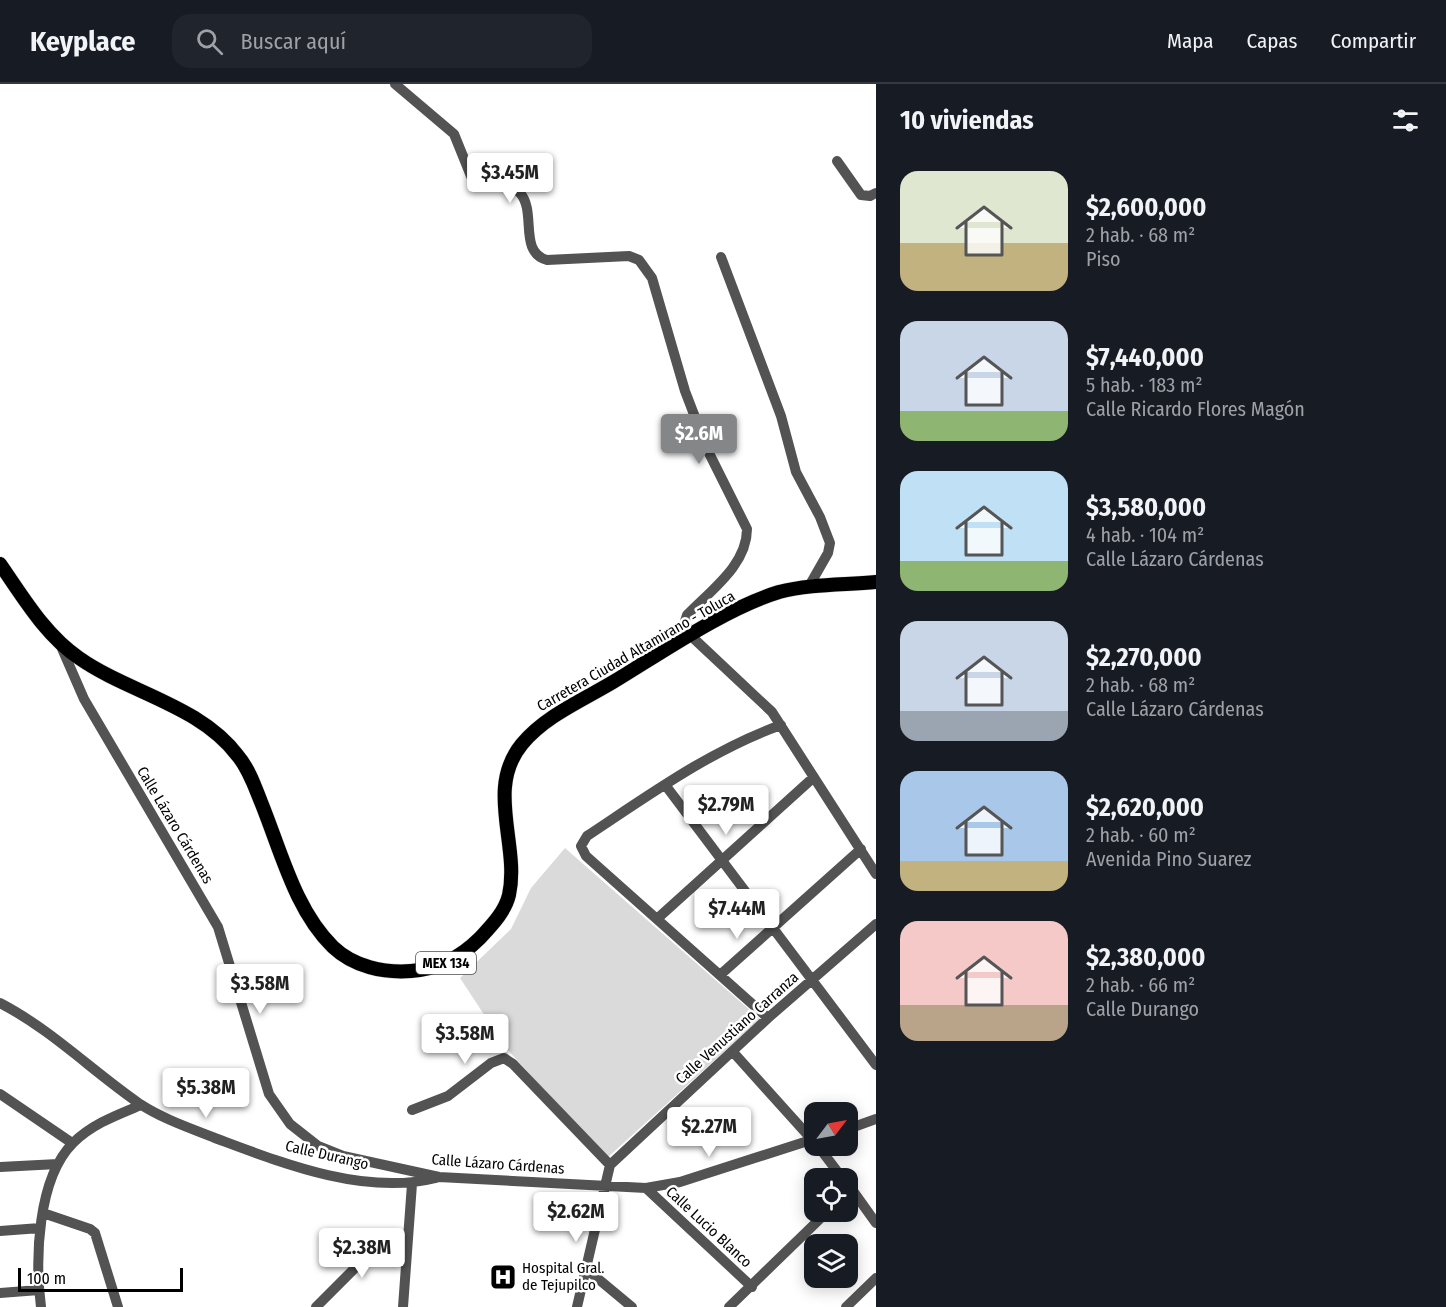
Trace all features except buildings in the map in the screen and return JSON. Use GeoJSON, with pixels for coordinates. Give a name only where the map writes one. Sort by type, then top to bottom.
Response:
{"type":"FeatureCollection","features":[{"type":"Feature","properties":{"kind":"main road","name":"Carretera Ciudad Altamirano - Toluca"},"geometry":{"type":"LineString","coordinates":[[0,564],[43,624],[78,658],[115,680],[195,718],[220,736],[239,757],[252,780],[297,892],[313,924],[335,950],[363,966],[392,972],[420,970],[443,964],[470,948],[494,924],[508,897],[511,869],[503,795],[510,766],[521,744],[545,723],[690,636],[755,601],[793,588],[876,582]]}},
{"type":"Feature","properties":{"kind":"street"},"geometry":{"type":"LineString","coordinates":[[395,84],[454,134],[471,176],[503,184],[520,193],[527,210],[532,248],[538,256],[547,260],[629,256],[639,260],[652,278],[685,391],[708,451],[747,529],[747,542],[741,558],[686,618],[685,623],[690,636],[757,696],[781,725],[876,874]]}},
{"type":"Feature","properties":{"kind":"street"},"geometry":{"type":"LineString","coordinates":[[837,161],[861,195],[870,196],[876,193]]}},
{"type":"Feature","properties":{"kind":"street"},"geometry":{"type":"LineString","coordinates":[[721,257],[781,416],[796,472],[820,517],[830,543],[828,553],[807,588]]}},
{"type":"Feature","properties":{"kind":"street","name":"Calle Lázaro Cárdenas"},"geometry":{"type":"LineString","coordinates":[[59,642],[84,699],[218,927],[269,1094],[278,1110],[290,1124],[318,1146],[343,1156],[439,1177],[646,1188],[680,1182],[804,1145]]}},
{"type":"Feature","properties":{"kind":"street"},"geometry":{"type":"LineString","coordinates":[[768,1018],[583,851],[582,841],[732,745],[781,725]]}},
{"type":"Feature","properties":{"kind":"street"},"geometry":{"type":"LineString","coordinates":[[658,918],[814,777]]}},
{"type":"Feature","properties":{"kind":"street"},"geometry":{"type":"LineString","coordinates":[[666,786],[876,1065]]}},
{"type":"Feature","properties":{"kind":"street"},"geometry":{"type":"LineString","coordinates":[[720,975],[772,926],[861,849]]}},
{"type":"Feature","properties":{"kind":"street","name":"Calle Venustiano Carranza"},"geometry":{"type":"LineString","coordinates":[[610,1165],[768,1018],[876,924]]}},
{"type":"Feature","properties":{"kind":"street","name":"Calle Durango"},"geometry":{"type":"LineString","coordinates":[[0,1003],[31,1020],[141,1105],[171,1121],[288,1163],[343,1177],[412,1184],[439,1177]]}},
{"type":"Feature","properties":{"kind":"street"},"geometry":{"type":"LineString","coordinates":[[733,1052],[804,1130]]}},
{"type":"Feature","properties":{"kind":"street"},"geometry":{"type":"LineString","coordinates":[[412,1110],[448,1096],[491,1063],[504,1058],[513,1064],[610,1165],[577,1307]]}},
{"type":"Feature","properties":{"kind":"street"},"geometry":{"type":"LineString","coordinates":[[2,1098],[72,1143]]}},
{"type":"Feature","properties":{"kind":"street"},"geometry":{"type":"LineString","coordinates":[[41,1307],[40,1228],[58,1164],[72,1143],[95,1126],[141,1105]]}},
{"type":"Feature","properties":{"kind":"street"},"geometry":{"type":"LineString","coordinates":[[858,1125],[876,1119]]}},
{"type":"Feature","properties":{"kind":"street"},"geometry":{"type":"LineString","coordinates":[[0,1167],[58,1164]]}},
{"type":"Feature","properties":{"kind":"street"},"geometry":{"type":"LineString","coordinates":[[403,1307],[412,1184]]}},
{"type":"Feature","properties":{"kind":"street","name":"Calle Lucio Blanco"},"geometry":{"type":"LineString","coordinates":[[646,1188],[752,1287]]}},
{"type":"Feature","properties":{"kind":"street"},"geometry":{"type":"LineString","coordinates":[[858,1200],[876,1223]]}},
{"type":"Feature","properties":{"kind":"street"},"geometry":{"type":"LineString","coordinates":[[43,1213],[90,1229],[95,1233],[118,1307]]}},
{"type":"Feature","properties":{"kind":"street"},"geometry":{"type":"LineString","coordinates":[[729,1307],[817,1222]]}},
{"type":"Feature","properties":{"kind":"street"},"geometry":{"type":"LineString","coordinates":[[0,1231],[40,1228]]}},
{"type":"Feature","properties":{"kind":"street"},"geometry":{"type":"LineString","coordinates":[[316,1307],[368,1255],[382,1250],[406,1248]]}},
{"type":"Feature","properties":{"kind":"street"},"geometry":{"type":"LineString","coordinates":[[585,1268],[632,1307]]}},
{"type":"Feature","properties":{"kind":"street"},"geometry":{"type":"LineString","coordinates":[[846,1307],[876,1278]]}},
{"type":"Feature","properties":{"kind":"street"},"geometry":{"type":"LineString","coordinates":[[0,1293],[39,1290]]}},
{"type":"Feature","properties":{"kind":"shaded area"},"geometry":{"type":"Polygon","coordinates":[[[565,848],[760,1019],[607,1158],[506,1048],[460,978],[511,929],[531,888],[565,848]]]}},
{"type":"Feature","properties":{"kind":"place","name":"Hospital Gral. de Tejupilco"},"geometry":{"type":"Point","coordinates":[503,1277]}}]}
